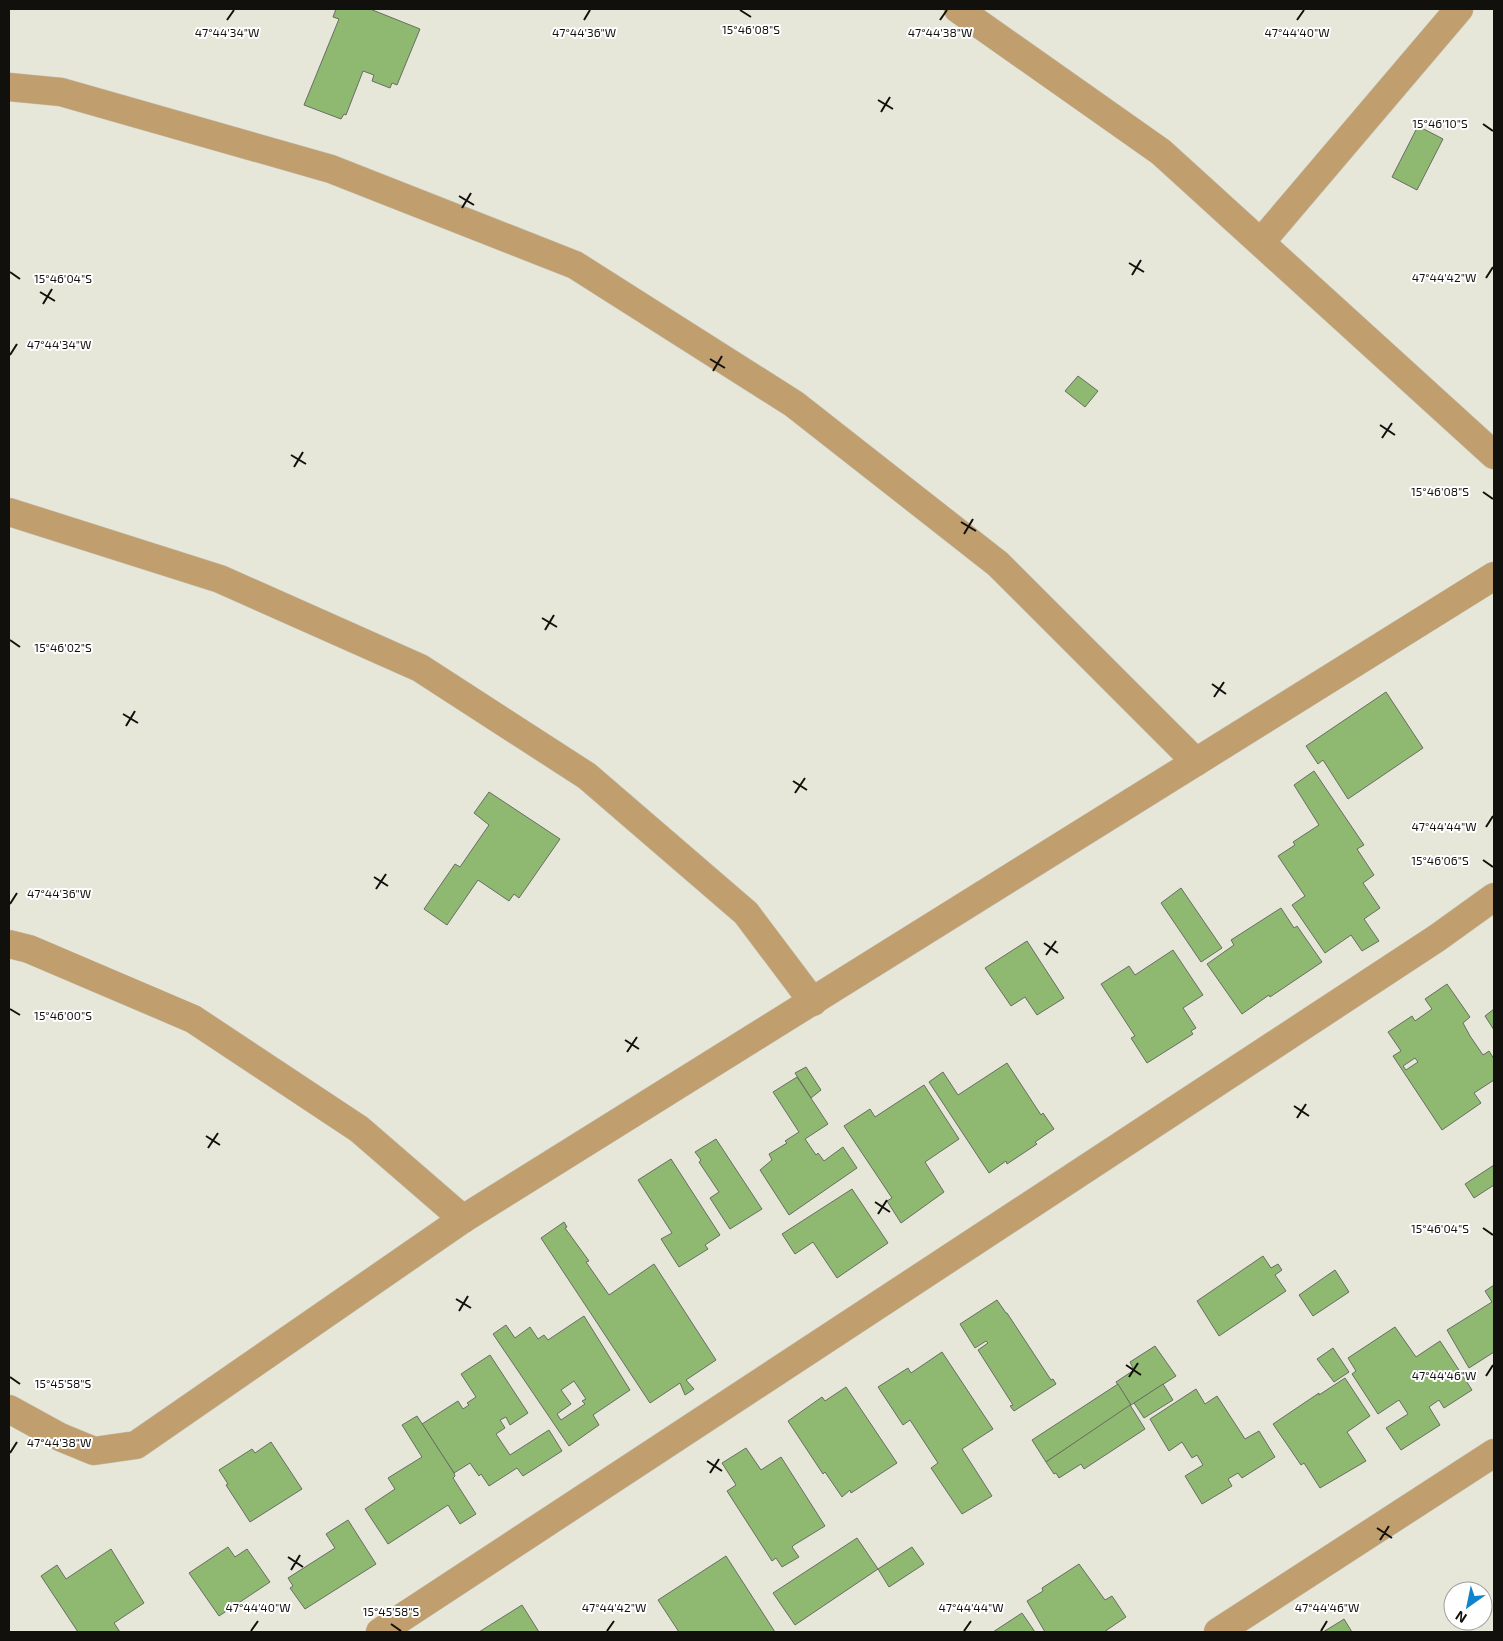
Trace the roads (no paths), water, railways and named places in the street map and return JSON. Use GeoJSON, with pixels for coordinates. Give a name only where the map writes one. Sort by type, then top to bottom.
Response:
{"type":"FeatureCollection","features":[{"type":"Feature","properties":{"kind":"street"},"geometry":{"type":"LineString","coordinates":[[958,9],[1161,152],[1494,455]]}},
{"type":"Feature","properties":{"kind":"street"},"geometry":{"type":"LineString","coordinates":[[1261,242],[1459,9]]}},
{"type":"Feature","properties":{"kind":"street"},"geometry":{"type":"LineString","coordinates":[[9,87],[61,92],[331,168],[575,265],[794,404],[998,564],[1196,762]]}},
{"type":"Feature","properties":{"kind":"street"},"geometry":{"type":"LineString","coordinates":[[9,512],[220,579],[420,668],[587,776],[746,913],[813,1002]]}},
{"type":"Feature","properties":{"kind":"street"},"geometry":{"type":"LineString","coordinates":[[9,1409],[60,1437],[94,1451],[136,1445],[463,1219],[1494,576]]}},
{"type":"Feature","properties":{"kind":"street"},"geometry":{"type":"LineString","coordinates":[[380,1632],[1429,943],[1494,898]]}},
{"type":"Feature","properties":{"kind":"street"},"geometry":{"type":"LineString","coordinates":[[9,944],[29,949],[193,1019],[359,1130],[463,1219]]}},
{"type":"Feature","properties":{"kind":"street"},"geometry":{"type":"LineString","coordinates":[[1218,1632],[1494,1453]]}}]}
